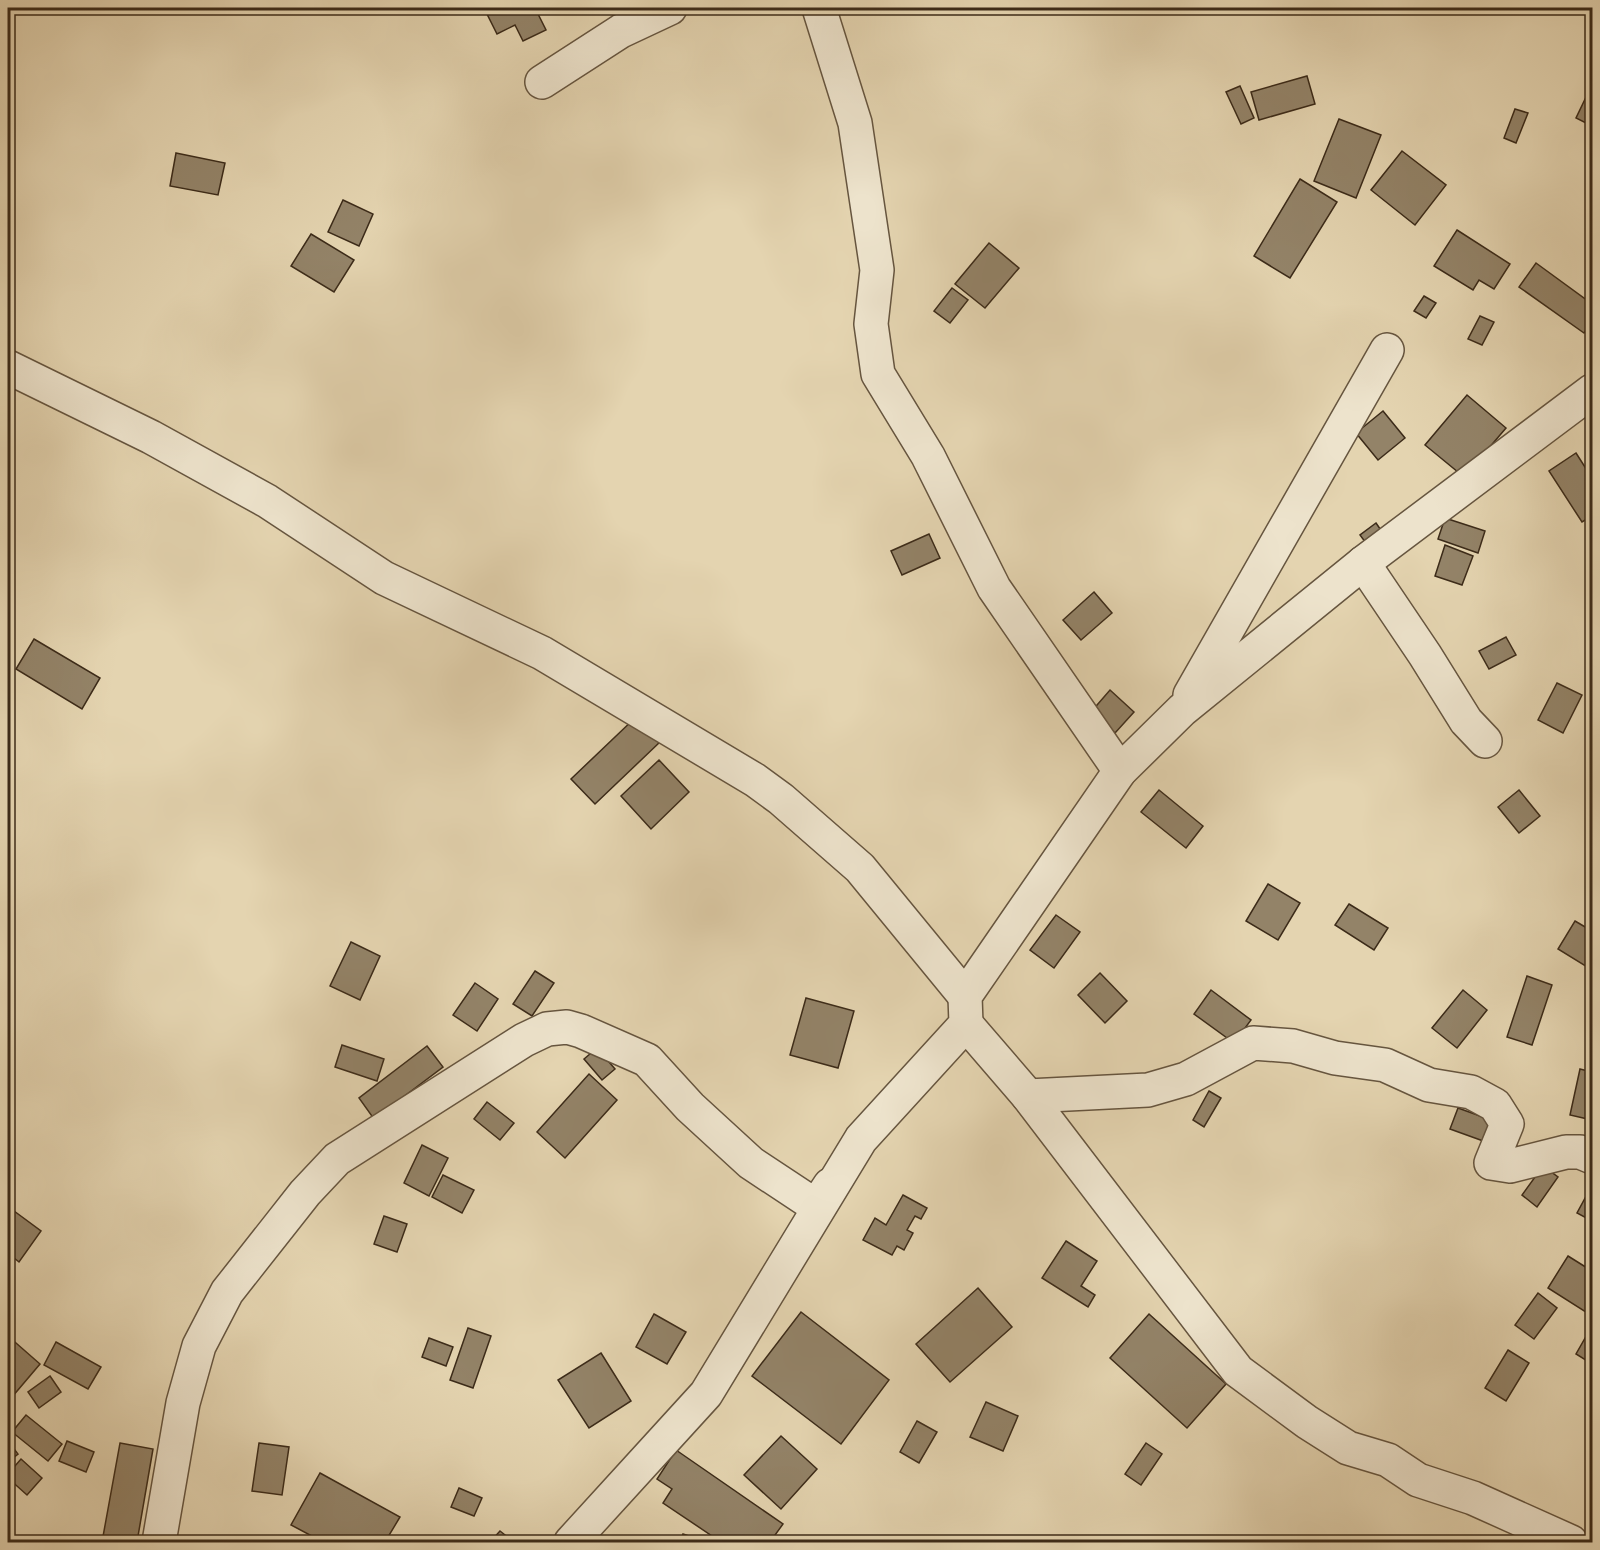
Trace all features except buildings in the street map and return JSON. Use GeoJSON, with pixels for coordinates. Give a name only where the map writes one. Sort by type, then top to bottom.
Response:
{"type":"FeatureCollection","features":[{"type":"Feature","properties":{"kind":"street"},"geometry":{"type":"LineString","coordinates":[[542,82],[621,31],[670,8]]}},
{"type":"Feature","properties":{"kind":"street"},"geometry":{"type":"LineString","coordinates":[[819,8],[855,123],[877,270],[871,324],[878,374],[928,456],[994,588],[1120,771]]}},
{"type":"Feature","properties":{"kind":"street"},"geometry":{"type":"LineString","coordinates":[[1182,710],[1387,350]]}},
{"type":"Feature","properties":{"kind":"street"},"geometry":{"type":"LineString","coordinates":[[8,367],[151,437],[248,490],[384,578],[542,653],[755,780],[781,799],[860,868],[1028,1096],[1238,1371],[1307,1422],[1348,1448],[1388,1460],[1418,1480],[1473,1498],[1571,1542]]}},
{"type":"Feature","properties":{"kind":"street"},"geometry":{"type":"LineString","coordinates":[[159,1542],[183,1403],[199,1346],[227,1292],[305,1193],[337,1159],[524,1040],[547,1029],[567,1027],[647,1060],[690,1107],[751,1163],[816,1206],[861,1139],[966,1010],[1120,771],[1182,710],[1363,563],[1593,392]]}},
{"type":"Feature","properties":{"kind":"street"},"geometry":{"type":"LineString","coordinates":[[1363,563],[1466,721],[1485,741]]}},
{"type":"Feature","properties":{"kind":"street"},"geometry":{"type":"LineString","coordinates":[[1028,1096],[1148,1090],[1186,1079],[1253,1043],[1293,1046],[1335,1058],[1385,1065],[1429,1085],[1471,1092],[1495,1105],[1507,1124],[1491,1163],[1510,1166],[1566,1152],[1580,1152],[1593,1157]]}},
{"type":"Feature","properties":{"kind":"street"},"geometry":{"type":"LineString","coordinates":[[571,1542],[706,1394],[861,1139]]}}]}
